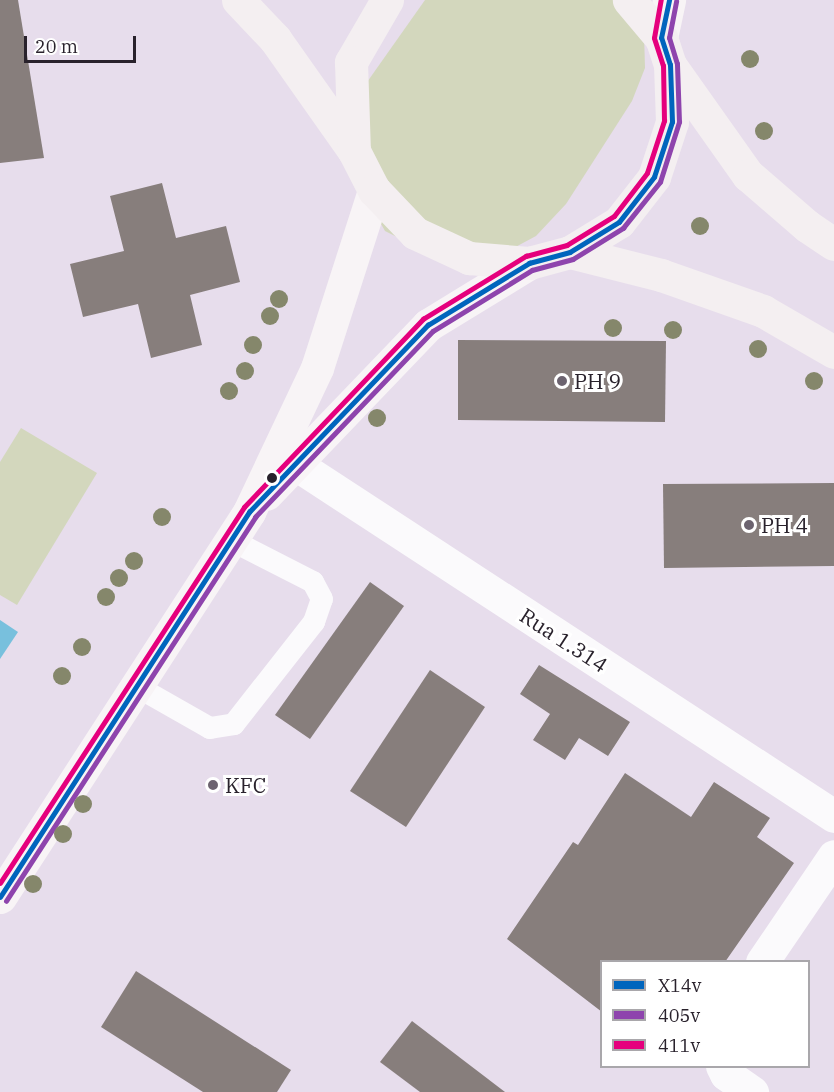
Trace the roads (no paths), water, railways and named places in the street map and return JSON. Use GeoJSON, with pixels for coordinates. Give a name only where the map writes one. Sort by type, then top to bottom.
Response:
{"type":"FeatureCollection","features":[{"type":"Feature","properties":{"kind":"main road"},"geometry":{"type":"LineString","coordinates":[[238,0],[275,39],[354,151],[374,190],[424,237],[469,258],[529,262],[570,252],[619,222],[654,177],[672,122],[665,51],[669,0]]}},
{"type":"Feature","properties":{"kind":"main road"},"geometry":{"type":"LineString","coordinates":[[354,151],[351,62],[387,0]]}},
{"type":"Feature","properties":{"kind":"main road"},"geometry":{"type":"LineString","coordinates":[[629,0],[748,175],[807,226],[834,244]]}},
{"type":"Feature","properties":{"kind":"main road"},"geometry":{"type":"LineString","coordinates":[[0,897],[283,460],[317,368],[374,190]]}},
{"type":"Feature","properties":{"kind":"main road"},"geometry":{"type":"LineString","coordinates":[[570,252],[661,275],[763,311],[834,352]]}},
{"type":"Feature","properties":{"kind":"main road"},"geometry":{"type":"LineString","coordinates":[[283,460],[428,325],[529,262]]}},
{"type":"Feature","properties":{"kind":"street","name":"Rua 1.314"},"geometry":{"type":"LineString","coordinates":[[283,460],[834,816]]}},
{"type":"Feature","properties":{"kind":"street"},"geometry":{"type":"LineString","coordinates":[[763,960],[834,856]]}},
{"type":"Feature","properties":{"kind":"street"},"geometry":{"type":"LineString","coordinates":[[723,1068],[726,1074],[752,1092]]}},
{"type":"Feature","properties":{"kind":"lane"},"geometry":{"type":"LineString","coordinates":[[136,686],[210,728],[234,724],[314,622],[322,599],[314,582],[231,540]]}},
{"type":"Feature","properties":{"kind":"water"},"geometry":{"type":"Polygon","coordinates":[[[0,620],[18,632],[0,659],[0,620]]]}},
{"type":"Feature","properties":{"kind":"place","name":"PH 9"},"geometry":{"type":"Point","coordinates":[562,381]}},
{"type":"Feature","properties":{"kind":"place","name":"PH 4"},"geometry":{"type":"Point","coordinates":[749,525]}},
{"type":"Feature","properties":{"kind":"place","name":"KFC"},"geometry":{"type":"Point","coordinates":[213,785]}}]}
